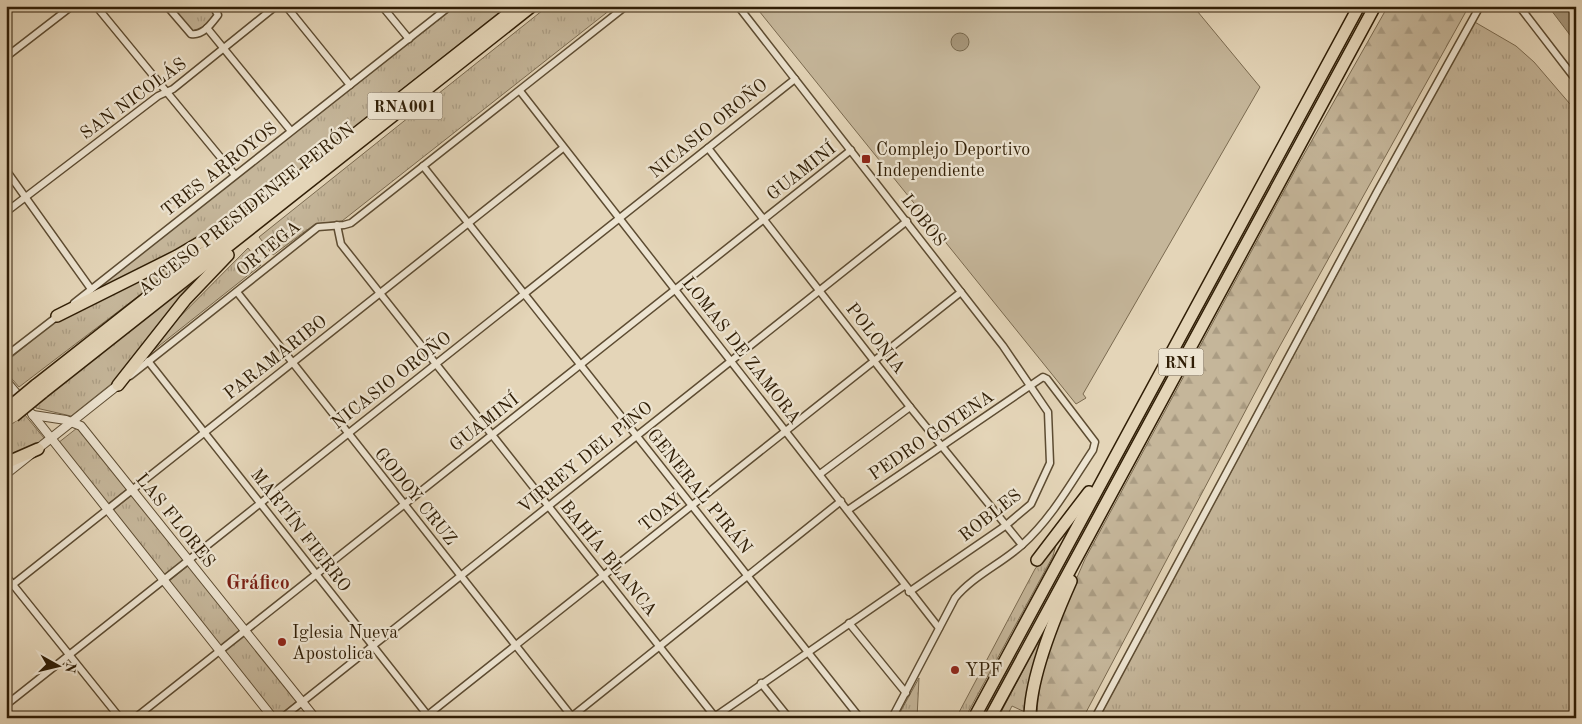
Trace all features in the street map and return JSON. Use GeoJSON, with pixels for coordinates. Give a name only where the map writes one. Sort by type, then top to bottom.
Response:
{"type":"FeatureCollection","features":[{"type":"Feature","properties":{"kind":"highway","name":"ACCESO PRESIDENTE PERÓN"},"geometry":{"type":"LineString","coordinates":[[9,416],[39,389],[283,191],[518,6]]}},
{"type":"Feature","properties":{"kind":"highway","name":"ACCESO PRESIDENTE PERÓN"},"geometry":{"type":"LineString","coordinates":[[39,389],[278,207],[532,6]]}},
{"type":"Feature","properties":{"kind":"highway","name":"RN1"},"geometry":{"type":"LineString","coordinates":[[974,718],[1359,6]]}},
{"type":"Feature","properties":{"kind":"highway","name":"RN1"},"geometry":{"type":"LineString","coordinates":[[990,718],[1110,492],[1375,6]]}},
{"type":"Feature","properties":{"kind":"highway"},"geometry":{"type":"LineString","coordinates":[[57,316],[177,256],[283,191]]}},
{"type":"Feature","properties":{"kind":"highway"},"geometry":{"type":"LineString","coordinates":[[118,385],[185,300],[214,268],[278,207]]}},
{"type":"Feature","properties":{"kind":"highway"},"geometry":{"type":"LineString","coordinates":[[6,464],[38,449]]}},
{"type":"Feature","properties":{"kind":"highway"},"geometry":{"type":"LineString","coordinates":[[1037,560],[1093,487],[1106,475]]}},
{"type":"Feature","properties":{"kind":"highway"},"geometry":{"type":"LineString","coordinates":[[1030,718],[1036,684],[1057,612],[1110,492]]}},
{"type":"Feature","properties":{"kind":"street"},"geometry":{"type":"LineString","coordinates":[[6,57],[72,6]]}},
{"type":"Feature","properties":{"kind":"street"},"geometry":{"type":"LineString","coordinates":[[96,6],[235,175]]}},
{"type":"Feature","properties":{"kind":"street"},"geometry":{"type":"LineString","coordinates":[[167,6],[191,34],[198,34],[207,28],[218,15],[213,6]]}},
{"type":"Feature","properties":{"kind":"street","name":"SAN NICOLÁS"},"geometry":{"type":"LineString","coordinates":[[6,212],[158,96],[166,93],[276,6]]}},
{"type":"Feature","properties":{"kind":"street"},"geometry":{"type":"LineString","coordinates":[[286,6],[350,85]]}},
{"type":"Feature","properties":{"kind":"street"},"geometry":{"type":"LineString","coordinates":[[382,6],[409,39]]}},
{"type":"Feature","properties":{"kind":"street","name":"TRES ARROYOS"},"geometry":{"type":"LineString","coordinates":[[6,356],[450,6]]}},
{"type":"Feature","properties":{"kind":"street","name":"ORTEGA"},"geometry":{"type":"LineString","coordinates":[[6,474],[318,227],[350,222],[520,91],[626,6]]}},
{"type":"Feature","properties":{"kind":"street","name":"LOBOS"},"geometry":{"type":"LineString","coordinates":[[738,6],[907,221],[1031,384],[1046,407]]}},
{"type":"Feature","properties":{"kind":"street"},"geometry":{"type":"LineString","coordinates":[[1095,718],[1373,200],[1480,6]]}},
{"type":"Feature","properties":{"kind":"street"},"geometry":{"type":"LineString","coordinates":[[1519,6],[1576,80]]}},
{"type":"Feature","properties":{"kind":"street"},"geometry":{"type":"LineString","coordinates":[[207,28],[291,131]]}},
{"type":"Feature","properties":{"kind":"street","name":"NICASIO OROÑO"},"geometry":{"type":"LineString","coordinates":[[6,705],[794,79]]}},
{"type":"Feature","properties":{"kind":"street","name":"LOMAS DE ZAMORA"},"geometry":{"type":"LineString","coordinates":[[520,91],[848,510],[904,586],[939,628]]}},
{"type":"Feature","properties":{"kind":"street","name":"PARAMARIBO"},"geometry":{"type":"LineString","coordinates":[[6,590],[563,148]]}},
{"type":"Feature","properties":{"kind":"street","name":"POLONIA"},"geometry":{"type":"LineString","coordinates":[[708,148],[910,407],[1022,545]]}},
{"type":"Feature","properties":{"kind":"street","name":"GUAMINÍ"},"geometry":{"type":"LineString","coordinates":[[135,718],[851,150]]}},
{"type":"Feature","properties":{"kind":"street","name":"GENERAL PIRÁN"},"geometry":{"type":"LineString","coordinates":[[424,166],[860,718]]}},
{"type":"Feature","properties":{"kind":"street"},"geometry":{"type":"LineString","coordinates":[[6,170],[91,289]]}},
{"type":"Feature","properties":{"kind":"street","name":"VIRREY DEL PINO"},"geometry":{"type":"LineString","coordinates":[[282,718],[907,221]]}},
{"type":"Feature","properties":{"kind":"street","name":"BAHÍA BLANCA"},"geometry":{"type":"LineString","coordinates":[[337,225],[342,244],[715,717]]}},
{"type":"Feature","properties":{"kind":"street","name":"GODOY CRUZ"},"geometry":{"type":"LineString","coordinates":[[237,292],[572,717]]}},
{"type":"Feature","properties":{"kind":"street","name":"TOAY"},"geometry":{"type":"LineString","coordinates":[[427,717],[961,292]]}},
{"type":"Feature","properties":{"kind":"street","name":"MARTÍN FIERRO"},"geometry":{"type":"LineString","coordinates":[[148,361],[427,717]]}},
{"type":"Feature","properties":{"kind":"street"},"geometry":{"type":"LineString","coordinates":[[892,718],[959,593],[1022,545],[1050,517],[1095,444],[1046,378],[1041,378],[1031,384]]}},
{"type":"Feature","properties":{"kind":"street"},"geometry":{"type":"LineString","coordinates":[[6,381],[17,394]]}},
{"type":"Feature","properties":{"kind":"street","name":"PEDRO GOYENA"},"geometry":{"type":"LineString","coordinates":[[848,510],[1031,384]]}},
{"type":"Feature","properties":{"kind":"street"},"geometry":{"type":"LineString","coordinates":[[820,474],[910,407]]}},
{"type":"Feature","properties":{"kind":"street","name":"ROBLES"},"geometry":{"type":"LineString","coordinates":[[909,592],[1005,526],[1031,504],[1048,468],[1051,446],[1046,407]]}},
{"type":"Feature","properties":{"kind":"street"},"geometry":{"type":"LineString","coordinates":[[74,422],[31,413],[162,581],[273,718]]}},
{"type":"Feature","properties":{"kind":"street","name":"LAS FLORES"},"geometry":{"type":"LineString","coordinates":[[74,422],[81,426],[133,489],[315,718]]}},
{"type":"Feature","properties":{"kind":"street"},"geometry":{"type":"LineString","coordinates":[[572,717],[841,501]]}},
{"type":"Feature","properties":{"kind":"street"},"geometry":{"type":"LineString","coordinates":[[6,576],[120,718]]}},
{"type":"Feature","properties":{"kind":"street"},"geometry":{"type":"LineString","coordinates":[[715,717],[761,683],[904,586]]}},
{"type":"Feature","properties":{"kind":"street"},"geometry":{"type":"LineString","coordinates":[[849,623],[906,693]]}},
{"type":"Feature","properties":{"kind":"street"},"geometry":{"type":"LineString","coordinates":[[761,683],[789,718]]}},
{"type":"Feature","properties":{"kind":"green space"},"geometry":{"type":"Polygon","coordinates":[[[171,6],[211,6],[215,12],[206,26],[192,31],[171,6]]]}},
{"type":"Feature","properties":{"kind":"green space"},"geometry":{"type":"Polygon","coordinates":[[[456,6],[507,6],[295,174],[224,224],[203,238],[86,298],[456,6]]]}},
{"type":"Feature","properties":{"kind":"green space"},"geometry":{"type":"Polygon","coordinates":[[[548,6],[615,6],[342,221],[315,224],[273,255],[259,237],[548,6]]]}},
{"type":"Feature","properties":{"kind":"green space"},"geometry":{"type":"Polygon","coordinates":[[[755,6],[1193,6],[1260,87],[1083,394],[1086,398],[1076,404],[755,6]]]}},
{"type":"Feature","properties":{"kind":"green space"},"geometry":{"type":"Polygon","coordinates":[[[1388,6],[1469,6],[1276,353],[1083,718],[1037,718],[1038,697],[1053,636],[1085,559],[1298,165],[1388,6]]]}},
{"type":"Feature","properties":{"kind":"green space"},"geometry":{"type":"Polygon","coordinates":[[[1473,21],[1516,46],[1534,62],[1576,111],[1576,718],[1099,718],[1473,21]]]}},
{"type":"Feature","properties":{"kind":"green space"},"geometry":{"type":"Polygon","coordinates":[[[208,243],[19,387],[6,372],[6,362],[63,315],[208,243]]]}},
{"type":"Feature","properties":{"kind":"green space"},"geometry":{"type":"Polygon","coordinates":[[[248,248],[261,265],[150,353],[150,347],[248,248]]]}},
{"type":"Feature","properties":{"kind":"green space"},"geometry":{"type":"Polygon","coordinates":[[[218,257],[111,384],[71,416],[36,408],[35,406],[218,257]]]}},
{"type":"Feature","properties":{"kind":"green space"},"geometry":{"type":"Polygon","coordinates":[[[25,415],[44,438],[29,452],[6,461],[6,428],[25,415]]]}},
{"type":"Feature","properties":{"kind":"green space"},"geometry":{"type":"Polygon","coordinates":[[[77,428],[127,489],[108,504],[58,443],[77,428]]]}},
{"type":"Feature","properties":{"kind":"green space"},"geometry":{"type":"Polygon","coordinates":[[[132,495],[183,560],[163,576],[111,512],[132,495]]]}},
{"type":"Feature","properties":{"kind":"green space"},"geometry":{"type":"Polygon","coordinates":[[[1057,541],[1053,556],[965,718],[956,718],[1035,569],[1057,541]]]}},
{"type":"Feature","properties":{"kind":"green space"},"geometry":{"type":"Polygon","coordinates":[[[189,565],[241,629],[220,646],[168,582],[189,565]]]}},
{"type":"Feature","properties":{"kind":"green space"},"geometry":{"type":"Polygon","coordinates":[[[1050,619],[1027,713],[1012,706],[1006,718],[998,718],[1050,619]]]}},
{"type":"Feature","properties":{"kind":"green space"},"geometry":{"type":"Polygon","coordinates":[[[244,635],[297,701],[277,717],[224,651],[244,635]]]}},
{"type":"Feature","properties":{"kind":"green space"},"geometry":{"type":"Polygon","coordinates":[[[919,678],[917,718],[897,718],[919,678]]]}},
{"type":"Feature","properties":{"kind":"shaded area"},"geometry":{"type":"Polygon","coordinates":[[[1548,6],[1576,6],[1576,43],[1548,6]]]}},
{"type":"Feature","properties":{"kind":"shaded area"},"geometry":{"type":"Polygon","coordinates":[[[960,33],[966,36],[969,42],[966,48],[960,51],[954,48],[951,42],[954,36],[960,33]]]}},
{"type":"Feature","properties":{"kind":"place","name":"Complejo Deportivo Independiente"},"geometry":{"type":"Point","coordinates":[866,159]}},
{"type":"Feature","properties":{"kind":"place","name":"Iglesia Nueva Apostolica"},"geometry":{"type":"Point","coordinates":[282,642]}},
{"type":"Feature","properties":{"kind":"place","name":"YPF"},"geometry":{"type":"Point","coordinates":[955,670]}},
{"type":"Feature","properties":{"kind":"district","name":"Gráfico"},"geometry":{"type":"Point","coordinates":[258,582]}}]}
